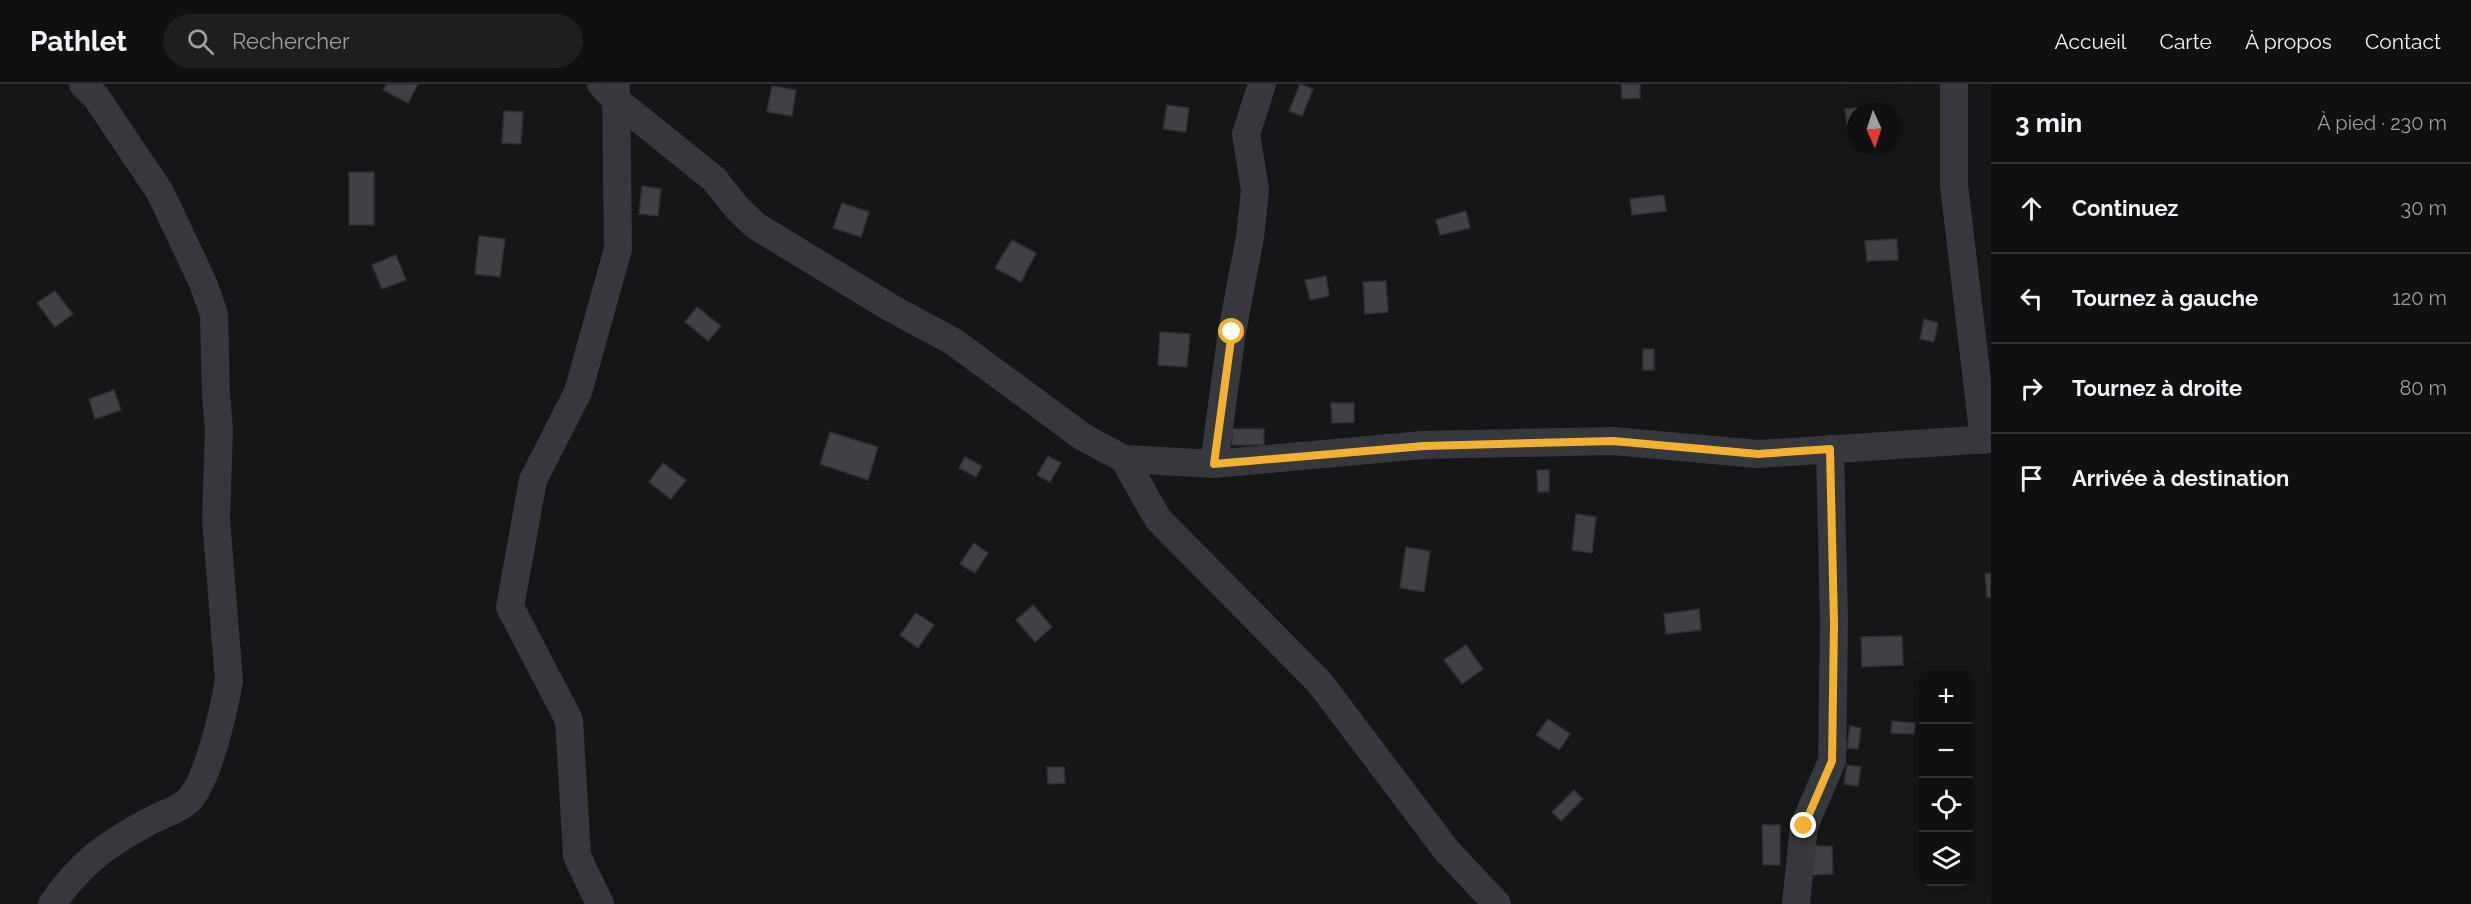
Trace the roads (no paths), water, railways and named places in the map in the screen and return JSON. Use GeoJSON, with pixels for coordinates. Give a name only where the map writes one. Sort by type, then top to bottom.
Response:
{"type":"FeatureCollection","features":[{"type":"Feature","properties":{"kind":"street"},"geometry":{"type":"LineString","coordinates":[[52,904],[72,875],[107,845],[189,800],[199,786],[208,763],[229,681],[216,519],[219,430],[214,314],[203,283],[160,192],[96,97],[83,84]]}},
{"type":"Feature","properties":{"kind":"street"},"geometry":{"type":"LineString","coordinates":[[1214,464],[1232,332],[1250,237],[1255,190],[1246,134],[1262,84]]}},
{"type":"Feature","properties":{"kind":"street"},"geometry":{"type":"LineString","coordinates":[[611,90],[714,179],[737,208],[756,226],[891,308],[954,342],[1083,437],[1124,459],[1214,464],[1424,446],[1613,441],[1758,454],[1988,439],[1954,185],[1954,84]]}},
{"type":"Feature","properties":{"kind":"street"},"geometry":{"type":"LineString","coordinates":[[600,904],[577,856],[569,720],[510,607],[533,480],[578,392],[618,249],[611,90]]}},
{"type":"Feature","properties":{"kind":"street"},"geometry":{"type":"LineString","coordinates":[[1796,904],[1804,826],[1832,761],[1834,624],[1830,449]]}},
{"type":"Feature","properties":{"kind":"street"},"geometry":{"type":"LineString","coordinates":[[1124,459],[1158,519],[1320,683],[1447,851],[1497,904]]}}]}
